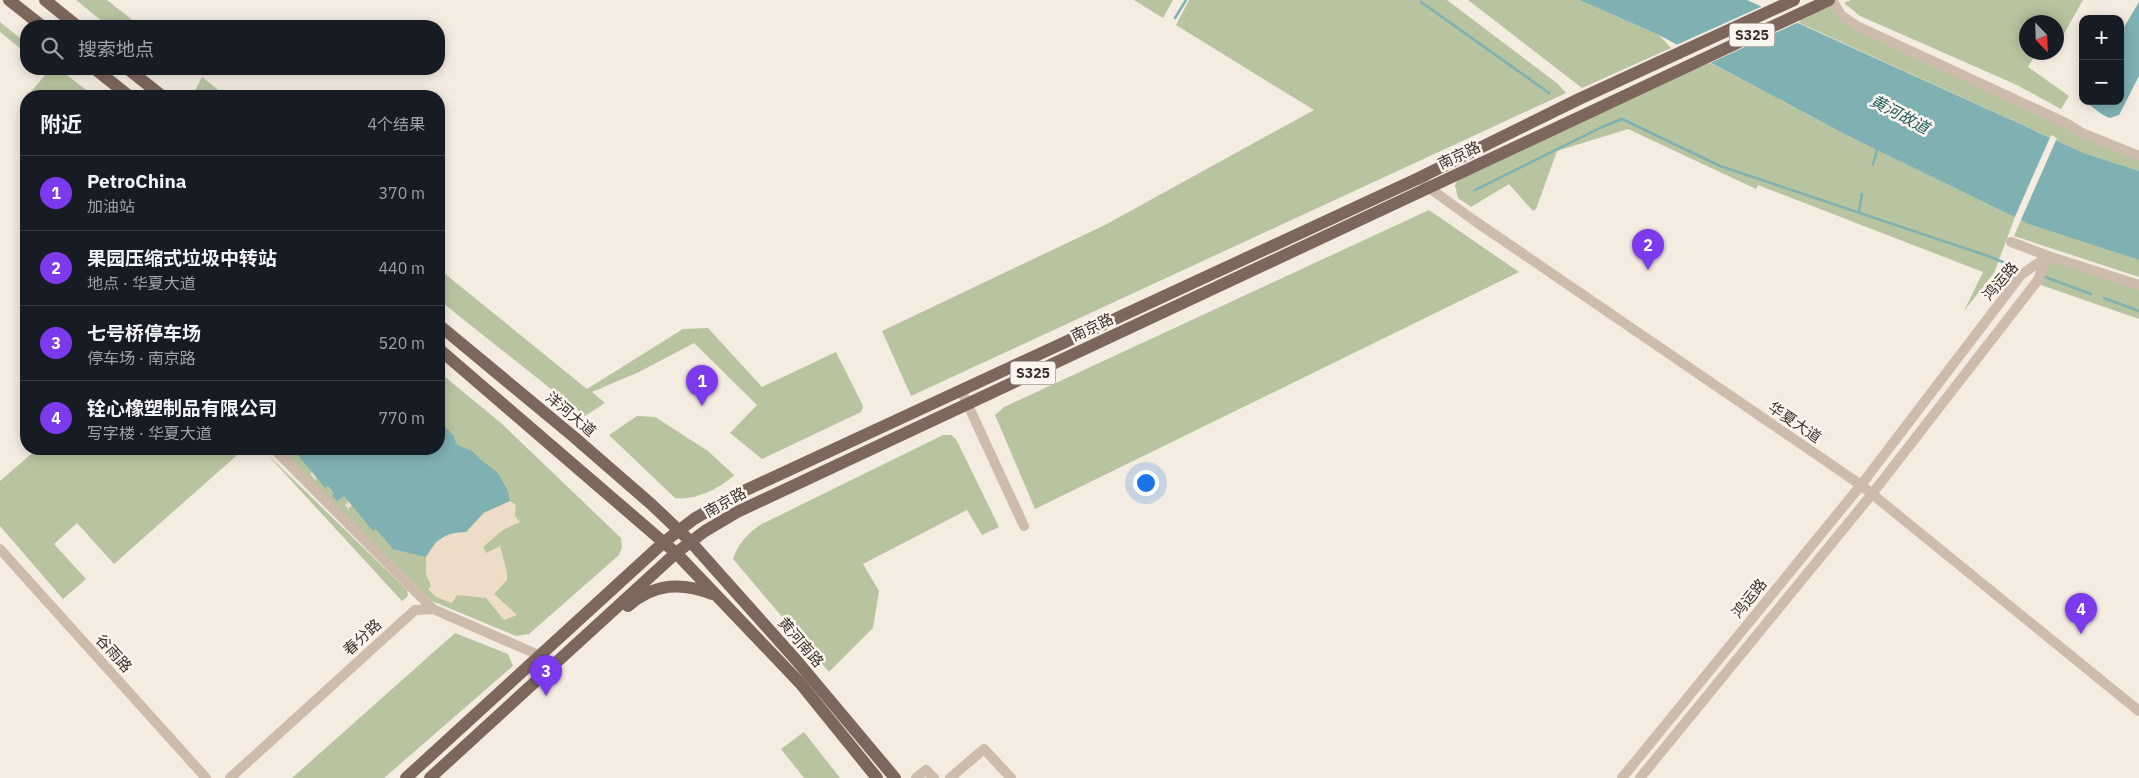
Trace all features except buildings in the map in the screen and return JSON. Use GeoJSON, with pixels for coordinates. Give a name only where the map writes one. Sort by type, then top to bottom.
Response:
{"type":"FeatureCollection","features":[{"type":"Feature","properties":{"kind":"main road"},"geometry":{"type":"LineString","coordinates":[[9,0],[34,20]]}},
{"type":"Feature","properties":{"kind":"main road"},"geometry":{"type":"LineString","coordinates":[[45,0],[70,20]]}},
{"type":"Feature","properties":{"kind":"main road","name":"南京路"},"geometry":{"type":"LineString","coordinates":[[406,778],[664,542],[679,530],[731,497],[1419,178],[1579,99],[1685,52],[1794,0]]}},
{"type":"Feature","properties":{"kind":"main road","name":"南京路"},"geometry":{"type":"LineString","coordinates":[[430,778],[676,553],[690,541],[737,512],[1807,9],[1831,0]]}},
{"type":"Feature","properties":{"kind":"main road"},"geometry":{"type":"LineString","coordinates":[[103,75],[121,90]]}},
{"type":"Feature","properties":{"kind":"main road"},"geometry":{"type":"LineString","coordinates":[[136,75],[154,90]]}},
{"type":"Feature","properties":{"kind":"main road","name":"洋河大道"},"geometry":{"type":"LineString","coordinates":[[445,330],[574,437],[679,530]]}},
{"type":"Feature","properties":{"kind":"main road"},"geometry":{"type":"LineString","coordinates":[[445,354],[664,542]]}},
{"type":"Feature","properties":{"kind":"main road","name":"黄河南路"},"geometry":{"type":"LineString","coordinates":[[679,530],[810,676],[895,778]]}},
{"type":"Feature","properties":{"kind":"main road","name":"黄河南路"},"geometry":{"type":"LineString","coordinates":[[664,542],[800,684],[878,778]]}},
{"type":"Feature","properties":{"kind":"main road"},"geometry":{"type":"LineString","coordinates":[[538,680],[550,675],[636,599],[648,593],[678,586],[694,587],[716,595]]}},
{"type":"Feature","properties":{"kind":"street"},"geometry":{"type":"LineString","coordinates":[[1831,0],[1842,15],[1857,26],[2066,123],[2082,133],[2139,156]]}},
{"type":"Feature","properties":{"kind":"street","name":"华夏大道"},"geometry":{"type":"LineString","coordinates":[[1419,178],[1428,187],[1472,219],[1861,485],[2139,712]]}},
{"type":"Feature","properties":{"kind":"street"},"geometry":{"type":"LineString","coordinates":[[2011,242],[2048,256],[2139,284]]}},
{"type":"Feature","properties":{"kind":"street","name":"鸿运路"},"geometry":{"type":"LineString","coordinates":[[1622,778],[1861,485],[2021,275],[2048,256]]}},
{"type":"Feature","properties":{"kind":"street","name":"鸿运路"},"geometry":{"type":"LineString","coordinates":[[1640,778],[1872,494],[2038,280],[2048,256]]}},
{"type":"Feature","properties":{"kind":"street"},"geometry":{"type":"LineString","coordinates":[[961,390],[1024,526]]}},
{"type":"Feature","properties":{"kind":"street"},"geometry":{"type":"LineString","coordinates":[[280,455],[433,609],[541,656]]}},
{"type":"Feature","properties":{"kind":"street","name":"谷雨路"},"geometry":{"type":"LineString","coordinates":[[0,548],[206,778]]}},
{"type":"Feature","properties":{"kind":"street"},"geometry":{"type":"LineString","coordinates":[[412,588],[415,610],[433,609]]}},
{"type":"Feature","properties":{"kind":"street","name":"春分路"},"geometry":{"type":"LineString","coordinates":[[230,778],[415,610]]}},
{"type":"Feature","properties":{"kind":"street"},"geometry":{"type":"LineString","coordinates":[[950,778],[984,749],[1011,778]]}},
{"type":"Feature","properties":{"kind":"street"},"geometry":{"type":"LineString","coordinates":[[916,778],[926,770],[934,778]]}},
{"type":"Feature","properties":{"kind":"green space"},"geometry":{"type":"Polygon","coordinates":[[[76,0],[107,0],[132,20],[101,20],[76,0]]]}},
{"type":"Feature","properties":{"kind":"green space"},"geometry":{"type":"Polygon","coordinates":[[[1134,0],[1173,0],[1163,18],[1134,0]]]}},
{"type":"Feature","properties":{"kind":"green space"},"geometry":{"type":"Polygon","coordinates":[[[1189,0],[1447,0],[1558,84],[1566,93],[911,396],[882,331],[1105,225],[1314,110],[1176,25],[1189,0]]]}},
{"type":"Feature","properties":{"kind":"green space"},"geometry":{"type":"Polygon","coordinates":[[[1468,0],[1579,0],[1659,35],[1671,48],[1582,88],[1468,0]]]}},
{"type":"Feature","properties":{"kind":"green space"},"geometry":{"type":"Polygon","coordinates":[[[1851,0],[2083,0],[2064,34],[2064,15],[2019,15],[2019,60],[2032,60],[2028,67],[2069,96],[2061,109],[2017,85],[1860,16],[1844,3],[1851,0]]]}},
{"type":"Feature","properties":{"kind":"green space"},"geometry":{"type":"Polygon","coordinates":[[[1830,3],[1837,15],[2139,159],[2139,171],[2084,153],[1793,20],[1830,3]]]}},
{"type":"Feature","properties":{"kind":"green space"},"geometry":{"type":"Polygon","coordinates":[[[0,22],[20,38],[20,48],[0,32],[0,22]]]}},
{"type":"Feature","properties":{"kind":"green space"},"geometry":{"type":"Polygon","coordinates":[[[1707,61],[1848,136],[2015,217],[1994,273],[1964,311],[1983,272],[1758,185],[1756,189],[1628,129],[1557,151],[1536,209],[1533,211],[1509,184],[1471,207],[1458,198],[1455,185],[1458,179],[1707,61]]]}},
{"type":"Feature","properties":{"kind":"green space"},"geometry":{"type":"Polygon","coordinates":[[[45,75],[67,75],[86,90],[32,90],[45,75]]]}},
{"type":"Feature","properties":{"kind":"green space"},"geometry":{"type":"Polygon","coordinates":[[[202,77],[218,90],[196,90],[202,77]]]}},
{"type":"Feature","properties":{"kind":"green space"},"geometry":{"type":"Polygon","coordinates":[[[1429,210],[1519,272],[1035,509],[995,415],[1004,407],[1429,210]]]}},
{"type":"Feature","properties":{"kind":"green space"},"geometry":{"type":"Polygon","coordinates":[[[2021,220],[2139,260],[2139,277],[2014,236],[2021,220]]]}},
{"type":"Feature","properties":{"kind":"green space"},"geometry":{"type":"Polygon","coordinates":[[[2050,260],[2139,288],[2139,319],[2041,285],[2050,260]]]}},
{"type":"Feature","properties":{"kind":"green space"},"geometry":{"type":"Polygon","coordinates":[[[445,274],[587,389],[683,329],[708,328],[762,387],[836,352],[863,406],[861,412],[762,459],[730,433],[757,405],[694,343],[639,372],[592,392],[605,403],[585,416],[445,305],[445,274]]]}},
{"type":"Feature","properties":{"kind":"green space"},"geometry":{"type":"Polygon","coordinates":[[[445,377],[501,423],[621,538],[622,547],[619,555],[529,634],[516,636],[432,601],[285,455],[445,455],[445,377]]]}},
{"type":"Feature","properties":{"kind":"green space"},"geometry":{"type":"Polygon","coordinates":[[[637,416],[655,417],[708,451],[734,475],[729,480],[707,492],[690,498],[675,498],[609,435],[637,416]]]}},
{"type":"Feature","properties":{"kind":"green space"},"geometry":{"type":"Polygon","coordinates":[[[943,435],[951,435],[956,439],[999,527],[982,535],[967,510],[863,564],[879,591],[873,628],[829,672],[733,559],[735,553],[751,532],[760,525],[943,435]]]}},
{"type":"Feature","properties":{"kind":"green space"},"geometry":{"type":"Polygon","coordinates":[[[30,455],[237,455],[114,564],[77,523],[54,544],[86,579],[63,599],[0,526],[0,481],[30,455]]]}},
{"type":"Feature","properties":{"kind":"green space"},"geometry":{"type":"Polygon","coordinates":[[[268,455],[407,590],[408,596],[402,601],[268,455]]]}},
{"type":"Feature","properties":{"kind":"green space"},"geometry":{"type":"Polygon","coordinates":[[[455,633],[508,654],[513,666],[384,778],[292,778],[455,633]]]}},
{"type":"Feature","properties":{"kind":"green space"},"geometry":{"type":"Polygon","coordinates":[[[804,732],[840,778],[804,778],[781,749],[804,732]]]}},
{"type":"Feature","properties":{"kind":"shaded area"},"geometry":{"type":"Polygon","coordinates":[[[327,455],[332,455],[335,458],[339,455],[353,470],[370,455],[386,455],[392,462],[410,462],[425,469],[435,480],[441,495],[438,518],[430,530],[439,540],[448,534],[466,532],[485,512],[510,501],[516,505],[515,516],[520,522],[503,530],[483,547],[486,553],[500,546],[507,572],[507,580],[494,594],[517,615],[504,620],[486,598],[457,595],[452,603],[436,597],[428,589],[431,586],[426,574],[426,557],[435,544],[426,534],[412,540],[411,537],[414,535],[414,525],[417,521],[424,518],[432,519],[436,506],[434,488],[422,472],[410,466],[396,465],[401,471],[373,496],[369,492],[348,509],[345,505],[365,487],[340,459],[315,480],[310,474],[329,457],[327,455]]]}},
{"type":"Feature","properties":{"kind":"water","name":"黄河故道"},"geometry":{"type":"Polygon","coordinates":[[[1579,0],[1747,0],[2084,153],[2139,171],[2139,260],[2029,224],[1848,136],[1659,35],[1579,0]]]}},
{"type":"Feature","properties":{"kind":"water"},"geometry":{"type":"Polygon","coordinates":[[[2139,2],[2139,76],[2119,115],[2110,118],[2089,105],[2124,105],[2124,27],[2139,2]]]}},
{"type":"Feature","properties":{"kind":"water"},"geometry":{"type":"Polygon","coordinates":[[[445,427],[453,435],[457,445],[472,451],[497,472],[508,491],[510,501],[483,513],[466,532],[453,533],[437,541],[426,557],[393,549],[376,529],[373,531],[344,496],[337,501],[332,496],[334,493],[328,486],[325,488],[298,455],[445,455],[445,427]]]}},
{"type":"Feature","properties":{"kind":"pier"},"geometry":{"type":"Polygon","coordinates":[[[1765,5],[1801,21],[1708,64],[1674,46],[1765,5]]]}},
{"type":"Feature","properties":{"kind":"pier"},"geometry":{"type":"Polygon","coordinates":[[[2051,135],[2057,138],[2020,222],[2014,219],[2051,135]]]}},
{"type":"Feature","properties":{"kind":"waterway"},"geometry":{"type":"LineString","coordinates":[[1175,18],[1186,0]]}},
{"type":"Feature","properties":{"kind":"waterway"},"geometry":{"type":"LineString","coordinates":[[1421,2],[1549,93]]}},
{"type":"Feature","properties":{"kind":"waterway"},"geometry":{"type":"LineString","coordinates":[[1475,190],[1622,119],[1720,166],[1988,256],[2018,268]]}},
{"type":"Feature","properties":{"kind":"waterway"},"geometry":{"type":"LineString","coordinates":[[1873,164],[1878,147]]}},
{"type":"Feature","properties":{"kind":"waterway"},"geometry":{"type":"LineString","coordinates":[[1859,212],[1862,194]]}},
{"type":"Feature","properties":{"kind":"waterway"},"geometry":{"type":"LineString","coordinates":[[2045,277],[2091,294]]}},
{"type":"Feature","properties":{"kind":"waterway"},"geometry":{"type":"LineString","coordinates":[[2104,298],[2139,311]]}},
{"type":"Feature","properties":{"kind":"place","name":"果园压缩式垃圾中转站"},"geometry":{"type":"Point","coordinates":[1648,270]}},
{"type":"Feature","properties":{"kind":"place","name":"PetroChina"},"geometry":{"type":"Point","coordinates":[702,406]}},
{"type":"Feature","properties":{"kind":"place","name":"铨心橡塑制品有限公司"},"geometry":{"type":"Point","coordinates":[2081,634]}},
{"type":"Feature","properties":{"kind":"place","name":"七号桥停车场"},"geometry":{"type":"Point","coordinates":[546,696]}}]}
